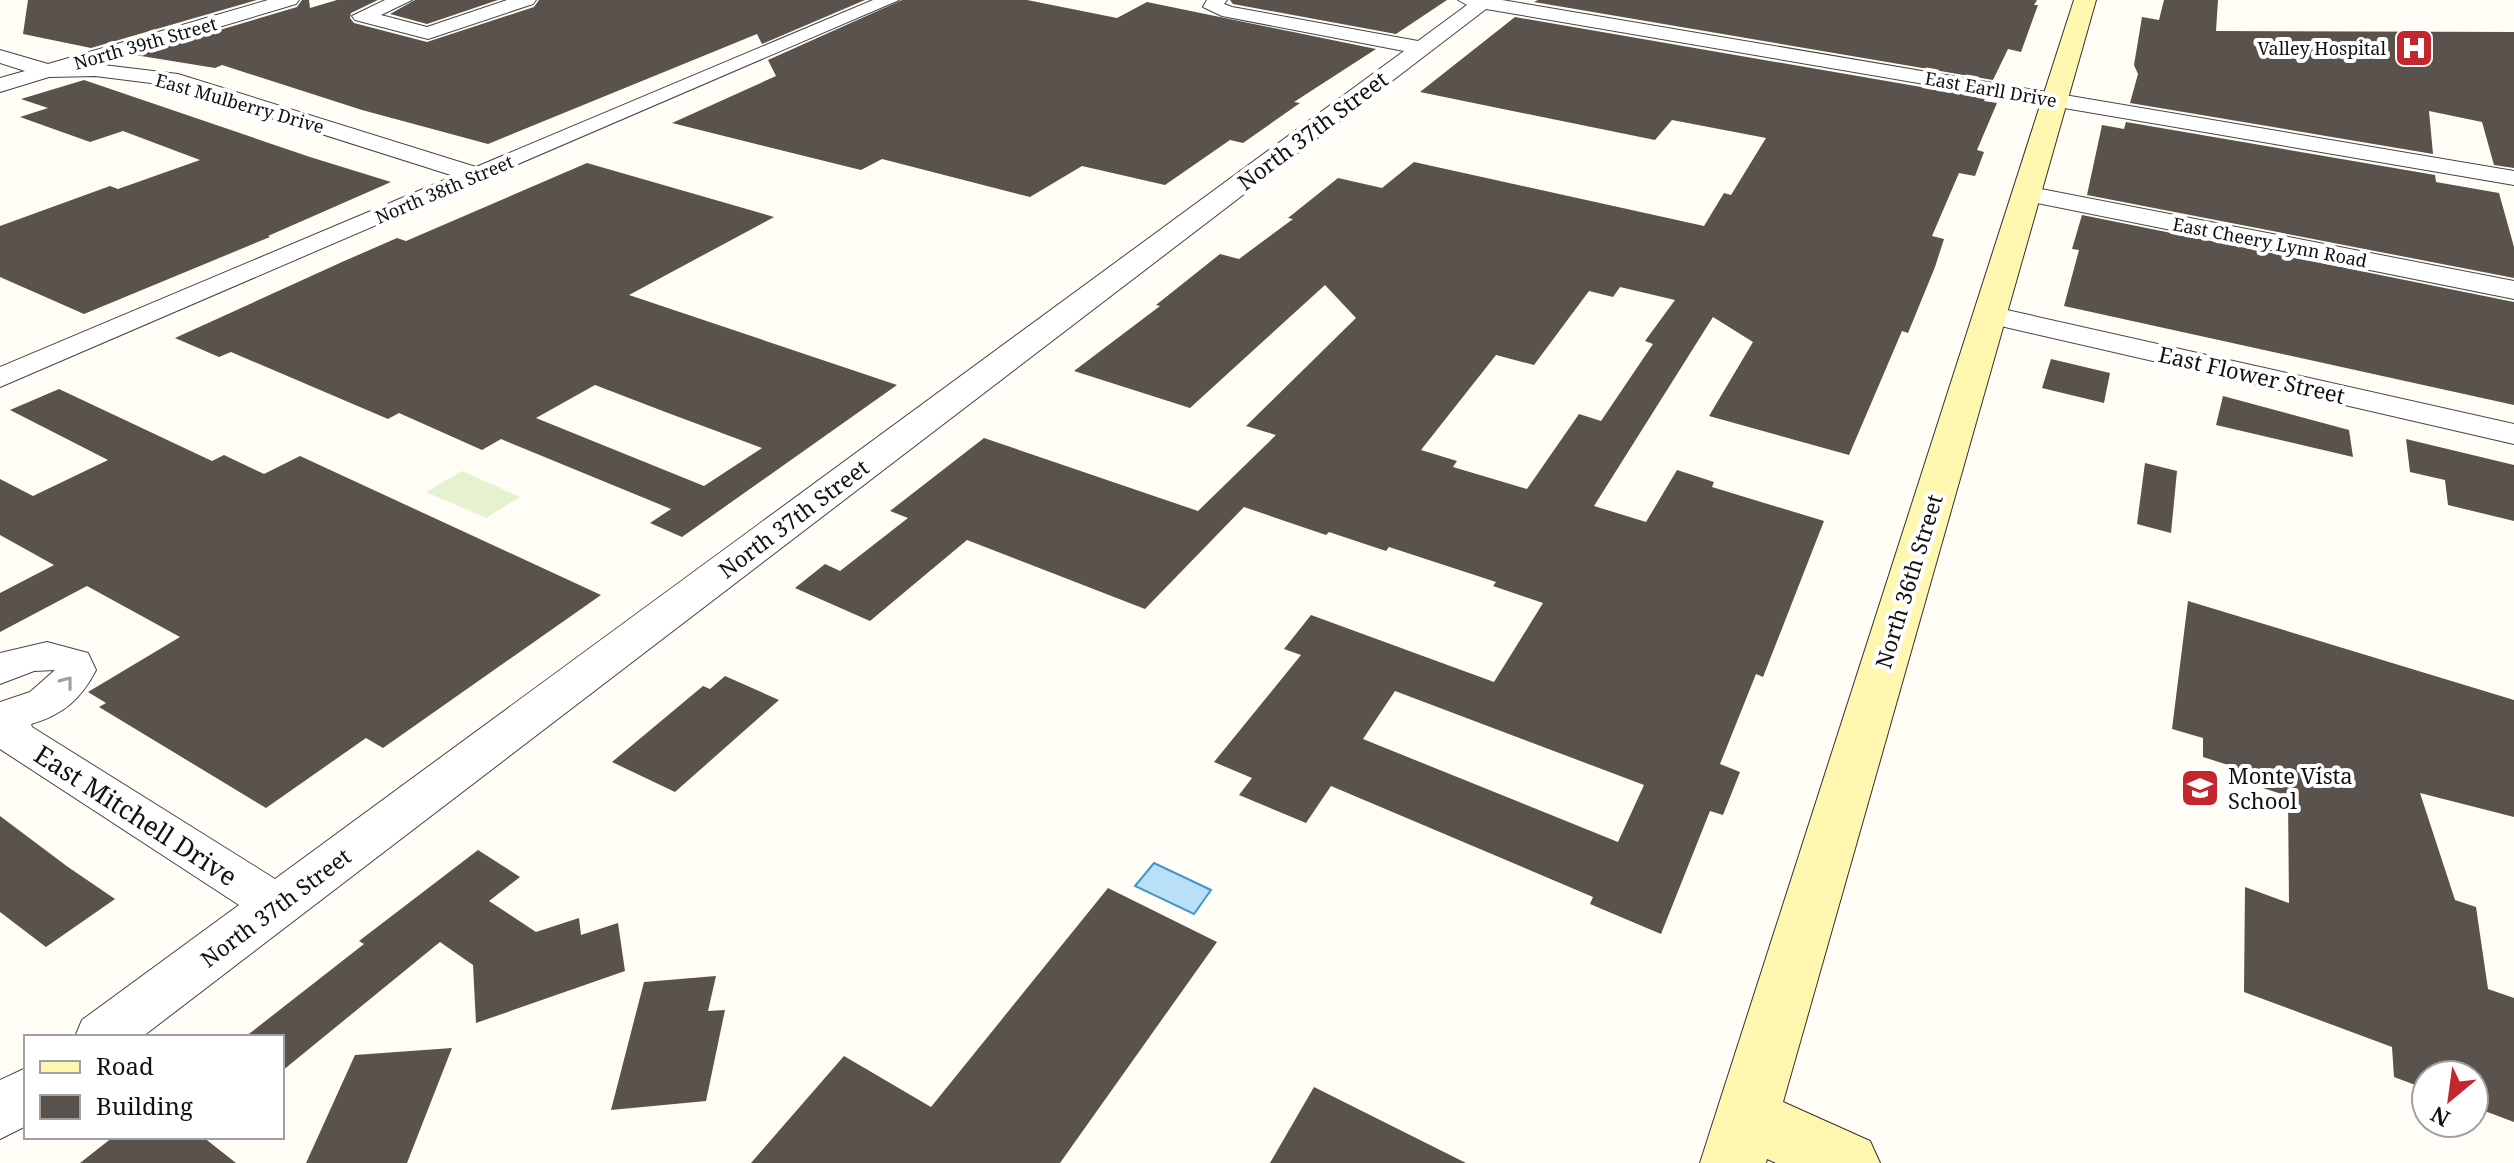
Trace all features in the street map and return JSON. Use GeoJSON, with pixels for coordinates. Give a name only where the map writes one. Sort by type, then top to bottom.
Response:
{"type":"FeatureCollection","features":[{"type":"Feature","properties":{"kind":"main road","name":"North 36th Street"},"geometry":{"type":"LineString","coordinates":[[1739,1140],[2085,0]]}},
{"type":"Feature","properties":{"kind":"main road"},"geometry":{"type":"LineString","coordinates":[[1739,1140],[1847,1163]]}},
{"type":"Feature","properties":{"kind":"street","name":"North 39th Street"},"geometry":{"type":"LineString","coordinates":[[0,85],[289,0]]}},
{"type":"Feature","properties":{"kind":"street"},"geometry":{"type":"LineString","coordinates":[[402,0],[362,16],[428,33],[526,0]]}},
{"type":"Feature","properties":{"kind":"street","name":"North 38th Street"},"geometry":{"type":"LineString","coordinates":[[0,378],[889,0]]}},
{"type":"Feature","properties":{"kind":"street","name":"East Earll Drive"},"geometry":{"type":"LineString","coordinates":[[1479,1],[2514,178]]}},
{"type":"Feature","properties":{"kind":"street","name":"North 37th Street"},"geometry":{"type":"LineString","coordinates":[[104,1035],[1422,48],[1479,1]]}},
{"type":"Feature","properties":{"kind":"street"},"geometry":{"type":"LineString","coordinates":[[1215,3],[1422,48]]}},
{"type":"Feature","properties":{"kind":"street","name":"East Mulberry Drive"},"geometry":{"type":"LineString","coordinates":[[0,56],[47,71],[95,70],[170,79],[476,175]]}},
{"type":"Feature","properties":{"kind":"street","name":"East Cheery Lynn Road"},"geometry":{"type":"LineString","coordinates":[[2026,194],[2514,290]]}},
{"type":"Feature","properties":{"kind":"street","name":"East Flower Street"},"geometry":{"type":"LineString","coordinates":[[1989,315],[2514,434]]}},
{"type":"Feature","properties":{"kind":"street"},"geometry":{"type":"LineString","coordinates":[[0,353],[30,365]]}},
{"type":"Feature","properties":{"kind":"street","name":"East Mitchell Drive"},"geometry":{"type":"LineString","coordinates":[[0,670],[24,659],[55,655],[74,663],[76,670],[63,690],[49,700],[3,716],[13,736],[277,905]]}},
{"type":"Feature","properties":{"kind":"street"},"geometry":{"type":"LineString","coordinates":[[0,1113],[24,1095]]}},
{"type":"Feature","properties":{"kind":"green space"},"geometry":{"type":"Polygon","coordinates":[[[462,471],[520,497],[486,518],[426,492],[462,471]]]}},
{"type":"Feature","properties":{"kind":"water"},"geometry":{"type":"Polygon","coordinates":[[[1154,863],[1211,890],[1194,914],[1135,886],[1154,863]]]}},
{"type":"Feature","properties":{"kind":"building"},"geometry":{"type":"Polygon","coordinates":[[[28,0],[257,0],[91,48],[23,34],[28,0]]]}},
{"type":"Feature","properties":{"kind":"building"},"geometry":{"type":"Polygon","coordinates":[[[302,0],[309,0],[310,8],[337,0],[378,0],[351,13],[350,18],[354,23],[427,42],[534,7],[539,0],[865,0],[762,44],[757,34],[488,144],[362,110],[222,65],[215,68],[135,55],[297,7],[302,0]]]}},
{"type":"Feature","properties":{"kind":"building"},"geometry":{"type":"Polygon","coordinates":[[[415,0],[498,0],[427,24],[390,14],[415,0]]]}},
{"type":"Feature","properties":{"kind":"building"},"geometry":{"type":"Polygon","coordinates":[[[902,0],[1027,0],[1117,18],[1147,2],[1376,49],[1294,102],[1300,103],[1243,143],[1230,140],[1165,185],[1082,166],[1030,197],[882,159],[861,170],[672,123],[776,76],[768,60],[902,0]]]}},
{"type":"Feature","properties":{"kind":"building"},"geometry":{"type":"Polygon","coordinates":[[[1230,0],[1447,0],[1396,34],[1233,4],[1230,0]]]}},
{"type":"Feature","properties":{"kind":"building"},"geometry":{"type":"Polygon","coordinates":[[[2037,0],[2034,5],[2038,5],[2021,52],[2008,49],[1993,80],[1534,2],[2037,0]]]}},
{"type":"Feature","properties":{"kind":"building"},"geometry":{"type":"Polygon","coordinates":[[[2164,0],[2218,0],[2216,31],[2514,32],[2514,168],[2494,165],[2482,122],[2429,111],[2433,154],[2130,103],[2138,74],[2134,65],[2142,17],[2159,20],[2164,0]]]}},
{"type":"Feature","properties":{"kind":"building"},"geometry":{"type":"Polygon","coordinates":[[[1515,17],[1985,98],[1984,101],[1997,103],[1977,150],[1984,152],[1975,176],[1959,173],[1932,236],[1944,239],[1935,267],[1908,333],[1902,331],[1849,455],[1709,416],[1753,342],[1713,317],[1594,506],[1646,522],[1677,470],[1714,482],[1712,487],[1824,521],[1763,677],[1756,674],[1720,764],[1740,772],[1723,815],[1710,811],[1661,934],[1590,904],[1593,897],[1331,786],[1306,823],[1239,795],[1252,778],[1214,762],[1301,655],[1284,649],[1311,615],[1494,682],[1543,603],[1493,586],[1496,582],[1389,547],[1386,551],[1329,532],[1326,535],[1244,507],[1145,609],[967,540],[870,621],[795,588],[825,564],[840,571],[908,518],[890,511],[984,438],[1198,511],[1276,435],[1246,426],[1356,318],[1325,285],[1190,408],[1074,371],[1160,306],[1156,305],[1220,254],[1239,259],[1293,219],[1288,218],[1338,178],[1382,188],[1414,162],[1704,226],[1724,193],[1731,195],[1766,138],[1672,120],[1655,140],[1420,92],[1515,17]],[[1620,287],[1613,297],[1589,291],[1534,365],[1496,355],[1421,450],[1457,461],[1453,467],[1527,489],[1579,414],[1601,421],[1653,344],[1645,341],[1675,300],[1620,287]],[[1395,691],[1363,739],[1618,842],[1644,785],[1395,691]]]}},
{"type":"Feature","properties":{"kind":"building"},"geometry":{"type":"Polygon","coordinates":[[[84,80],[391,182],[270,237],[84,314],[0,277],[0,226],[110,186],[118,189],[200,160],[123,131],[90,142],[20,117],[48,108],[21,99],[84,80]]]}},
{"type":"Feature","properties":{"kind":"building"},"geometry":{"type":"Polygon","coordinates":[[[2126,122],[2435,175],[2436,182],[2499,193],[2514,247],[2514,278],[2087,195],[2102,125],[2124,129],[2126,122]]]}},
{"type":"Feature","properties":{"kind":"building"},"geometry":{"type":"Polygon","coordinates":[[[587,163],[774,217],[629,295],[897,385],[682,537],[650,523],[671,509],[501,439],[482,450],[399,413],[388,419],[231,352],[219,357],[175,338],[397,238],[406,241],[587,163]],[[595,385],[536,418],[704,486],[762,448],[595,385]]]}},
{"type":"Feature","properties":{"kind":"building"},"geometry":{"type":"Polygon","coordinates":[[[2082,215],[2514,302],[2514,405],[2064,306],[2079,250],[2072,249],[2082,215]]]}},
{"type":"Feature","properties":{"kind":"building"},"geometry":{"type":"Polygon","coordinates":[[[2051,359],[2110,373],[2104,403],[2042,388],[2051,359]]]}},
{"type":"Feature","properties":{"kind":"building"},"geometry":{"type":"Polygon","coordinates":[[[59,389],[212,461],[224,455],[264,474],[300,456],[601,595],[383,748],[366,738],[266,808],[99,707],[106,703],[88,692],[180,637],[87,586],[0,632],[0,593],[54,565],[0,535],[0,479],[33,496],[108,460],[10,410],[59,389]]]}},
{"type":"Feature","properties":{"kind":"building"},"geometry":{"type":"Polygon","coordinates":[[[2223,396],[2349,430],[2353,457],[2216,425],[2223,396]]]}},
{"type":"Feature","properties":{"kind":"building"},"geometry":{"type":"Polygon","coordinates":[[[2406,439],[2514,465],[2514,521],[2448,505],[2445,480],[2410,472],[2406,439]]]}},
{"type":"Feature","properties":{"kind":"building"},"geometry":{"type":"Polygon","coordinates":[[[2145,463],[2177,471],[2171,533],[2137,524],[2145,463]]]}},
{"type":"Feature","properties":{"kind":"building"},"geometry":{"type":"Polygon","coordinates":[[[2188,601],[2514,700],[2514,817],[2420,793],[2455,900],[2476,907],[2488,989],[2514,998],[2514,1122],[2490,1113],[2490,1059],[2410,1059],[2410,1083],[2394,1077],[2392,1047],[2244,992],[2245,887],[2289,903],[2288,796],[2247,783],[2247,771],[2203,757],[2203,738],[2172,729],[2188,601]]]}},
{"type":"Feature","properties":{"kind":"building"},"geometry":{"type":"Polygon","coordinates":[[[725,676],[779,700],[675,792],[612,762],[703,686],[710,689],[725,676]]]}},
{"type":"Feature","properties":{"kind":"building"},"geometry":{"type":"Polygon","coordinates":[[[0,816],[115,899],[46,947],[0,912],[0,816]]]}},
{"type":"Feature","properties":{"kind":"building"},"geometry":{"type":"Polygon","coordinates":[[[478,850],[520,877],[489,901],[536,932],[579,918],[581,935],[618,923],[625,971],[476,1023],[473,965],[440,942],[284,1069],[284,1035],[248,1035],[364,944],[359,941],[478,850]]]}},
{"type":"Feature","properties":{"kind":"building"},"geometry":{"type":"Polygon","coordinates":[[[1108,888],[1217,942],[1060,1163],[751,1163],[844,1056],[931,1107],[1108,888]]]}},
{"type":"Feature","properties":{"kind":"building"},"geometry":{"type":"Polygon","coordinates":[[[716,976],[708,1011],[725,1010],[706,1101],[611,1110],[644,982],[716,976]]]}},
{"type":"Feature","properties":{"kind":"building"},"geometry":{"type":"Polygon","coordinates":[[[452,1048],[407,1163],[306,1163],[355,1055],[452,1048]]]}},
{"type":"Feature","properties":{"kind":"building"},"geometry":{"type":"Polygon","coordinates":[[[1314,1087],[1466,1163],[1270,1163],[1314,1087]]]}},
{"type":"Feature","properties":{"kind":"building"},"geometry":{"type":"Polygon","coordinates":[[[110,1139],[206,1139],[236,1163],[80,1163],[110,1139]]]}},
{"type":"Feature","properties":{"kind":"place","name":"Valley Hospital"},"geometry":{"type":"Point","coordinates":[2414,48]}},
{"type":"Feature","properties":{"kind":"place","name":"Monte Vista School"},"geometry":{"type":"Point","coordinates":[2200,788]}}]}
